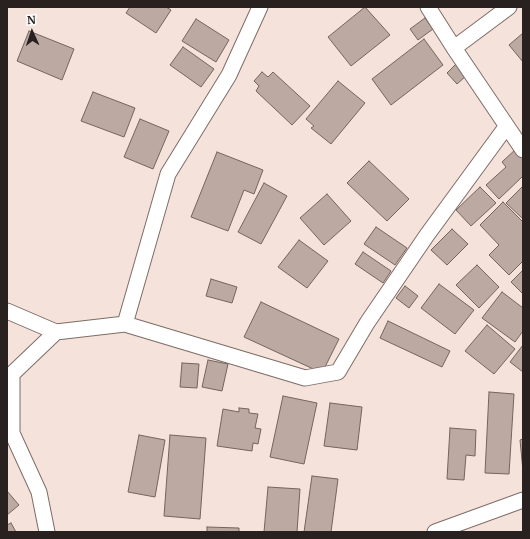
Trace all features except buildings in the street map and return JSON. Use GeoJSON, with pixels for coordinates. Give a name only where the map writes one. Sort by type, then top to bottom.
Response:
{"type":"FeatureCollection","features":[{"type":"Feature","properties":{"kind":"street"},"geometry":{"type":"LineString","coordinates":[[125,324],[168,174],[229,75],[260,7]]}},
{"type":"Feature","properties":{"kind":"street"},"geometry":{"type":"LineString","coordinates":[[428,7],[506,127],[523,150]]}},
{"type":"Feature","properties":{"kind":"street"},"geometry":{"type":"LineString","coordinates":[[454,48],[509,7]]}},
{"type":"Feature","properties":{"kind":"street"},"geometry":{"type":"LineString","coordinates":[[7,311],[56,332],[125,324],[304,378],[338,372],[367,323],[418,248],[506,127]]}},
{"type":"Feature","properties":{"kind":"street"},"geometry":{"type":"LineString","coordinates":[[47,532],[39,492],[9,434],[12,374],[56,332]]}},
{"type":"Feature","properties":{"kind":"street"},"geometry":{"type":"LineString","coordinates":[[435,532],[523,500]]}}]}
